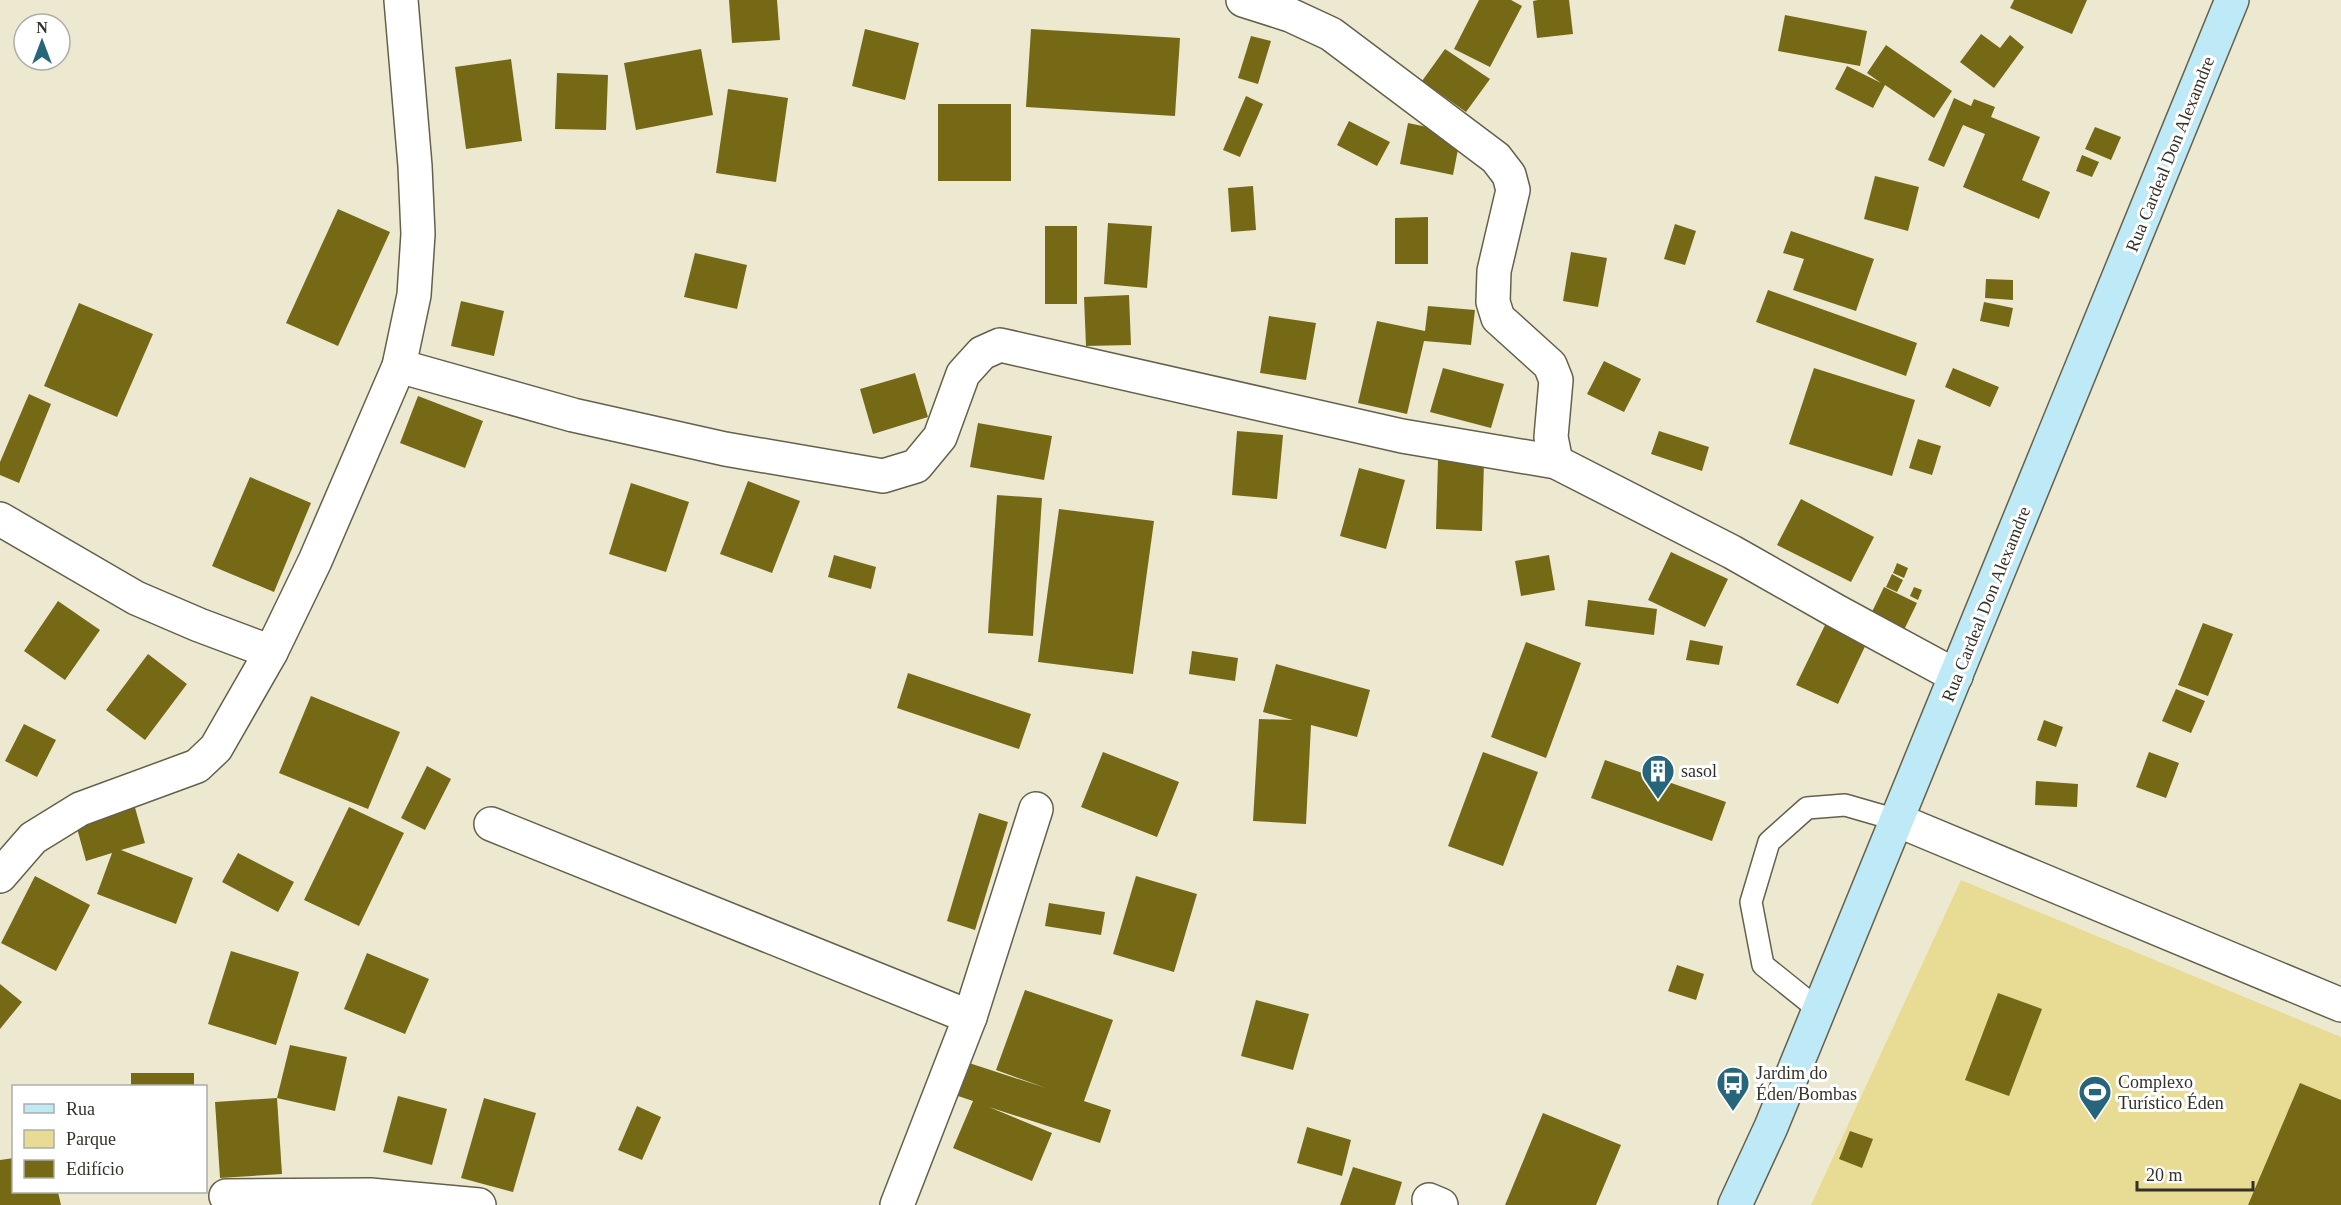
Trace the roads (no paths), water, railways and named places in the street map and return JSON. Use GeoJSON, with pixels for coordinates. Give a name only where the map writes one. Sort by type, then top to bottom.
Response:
{"type":"FeatureCollection","features":[{"type":"Feature","properties":{"kind":"main road","name":"Rua Cardeal Don Alexamdre"},"geometry":{"type":"LineString","coordinates":[[1735,1205],[1771,1127],[1898,820],[2232,0]]}},
{"type":"Feature","properties":{"kind":"street"},"geometry":{"type":"LineString","coordinates":[[0,876],[33,838],[80,809],[197,766],[216,748],[271,652],[315,561],[399,366],[414,295],[418,234],[415,166],[401,0]]}},
{"type":"Feature","properties":{"kind":"street"},"geometry":{"type":"LineString","coordinates":[[1243,0],[1290,15],[1330,34],[1496,158],[1509,175],[1513,190],[1494,271],[1492,302],[1498,318],[1550,365],[1556,380],[1551,437],[1556,462]]}},
{"type":"Feature","properties":{"kind":"street"},"geometry":{"type":"LineString","coordinates":[[399,366],[573,416],[725,449],[883,476],[916,466],[940,437],[963,374],[982,353],[1000,345],[1402,436],[1556,462],[1732,552],[1956,676]]}},
{"type":"Feature","properties":{"kind":"street"},"geometry":{"type":"LineString","coordinates":[[0,519],[136,598],[271,652]]}},
{"type":"Feature","properties":{"kind":"street"},"geometry":{"type":"LineString","coordinates":[[897,1205],[970,1017],[1035,809]]}},
{"type":"Feature","properties":{"kind":"street"},"geometry":{"type":"LineString","coordinates":[[1898,820],[2341,1005]]}},
{"type":"Feature","properties":{"kind":"street"},"geometry":{"type":"LineString","coordinates":[[490,824],[970,1017]]}},
{"type":"Feature","properties":{"kind":"street"},"geometry":{"type":"LineString","coordinates":[[226,1196],[370,1195],[479,1205]]}},
{"type":"Feature","properties":{"kind":"lane"},"geometry":{"type":"LineString","coordinates":[[1819,1010],[1763,965],[1750,902],[1769,842],[1807,808],[1845,806],[1898,820]]}},
{"type":"Feature","properties":{"kind":"place","name":"sasol"},"geometry":{"type":"Point","coordinates":[1658,800]}},
{"type":"Feature","properties":{"kind":"place","name":"Jardim do Éden/Bombas"},"geometry":{"type":"Point","coordinates":[1733,1112]}},
{"type":"Feature","properties":{"kind":"place","name":"Complexo Turístico Éden"},"geometry":{"type":"Point","coordinates":[2095,1121]}}]}
